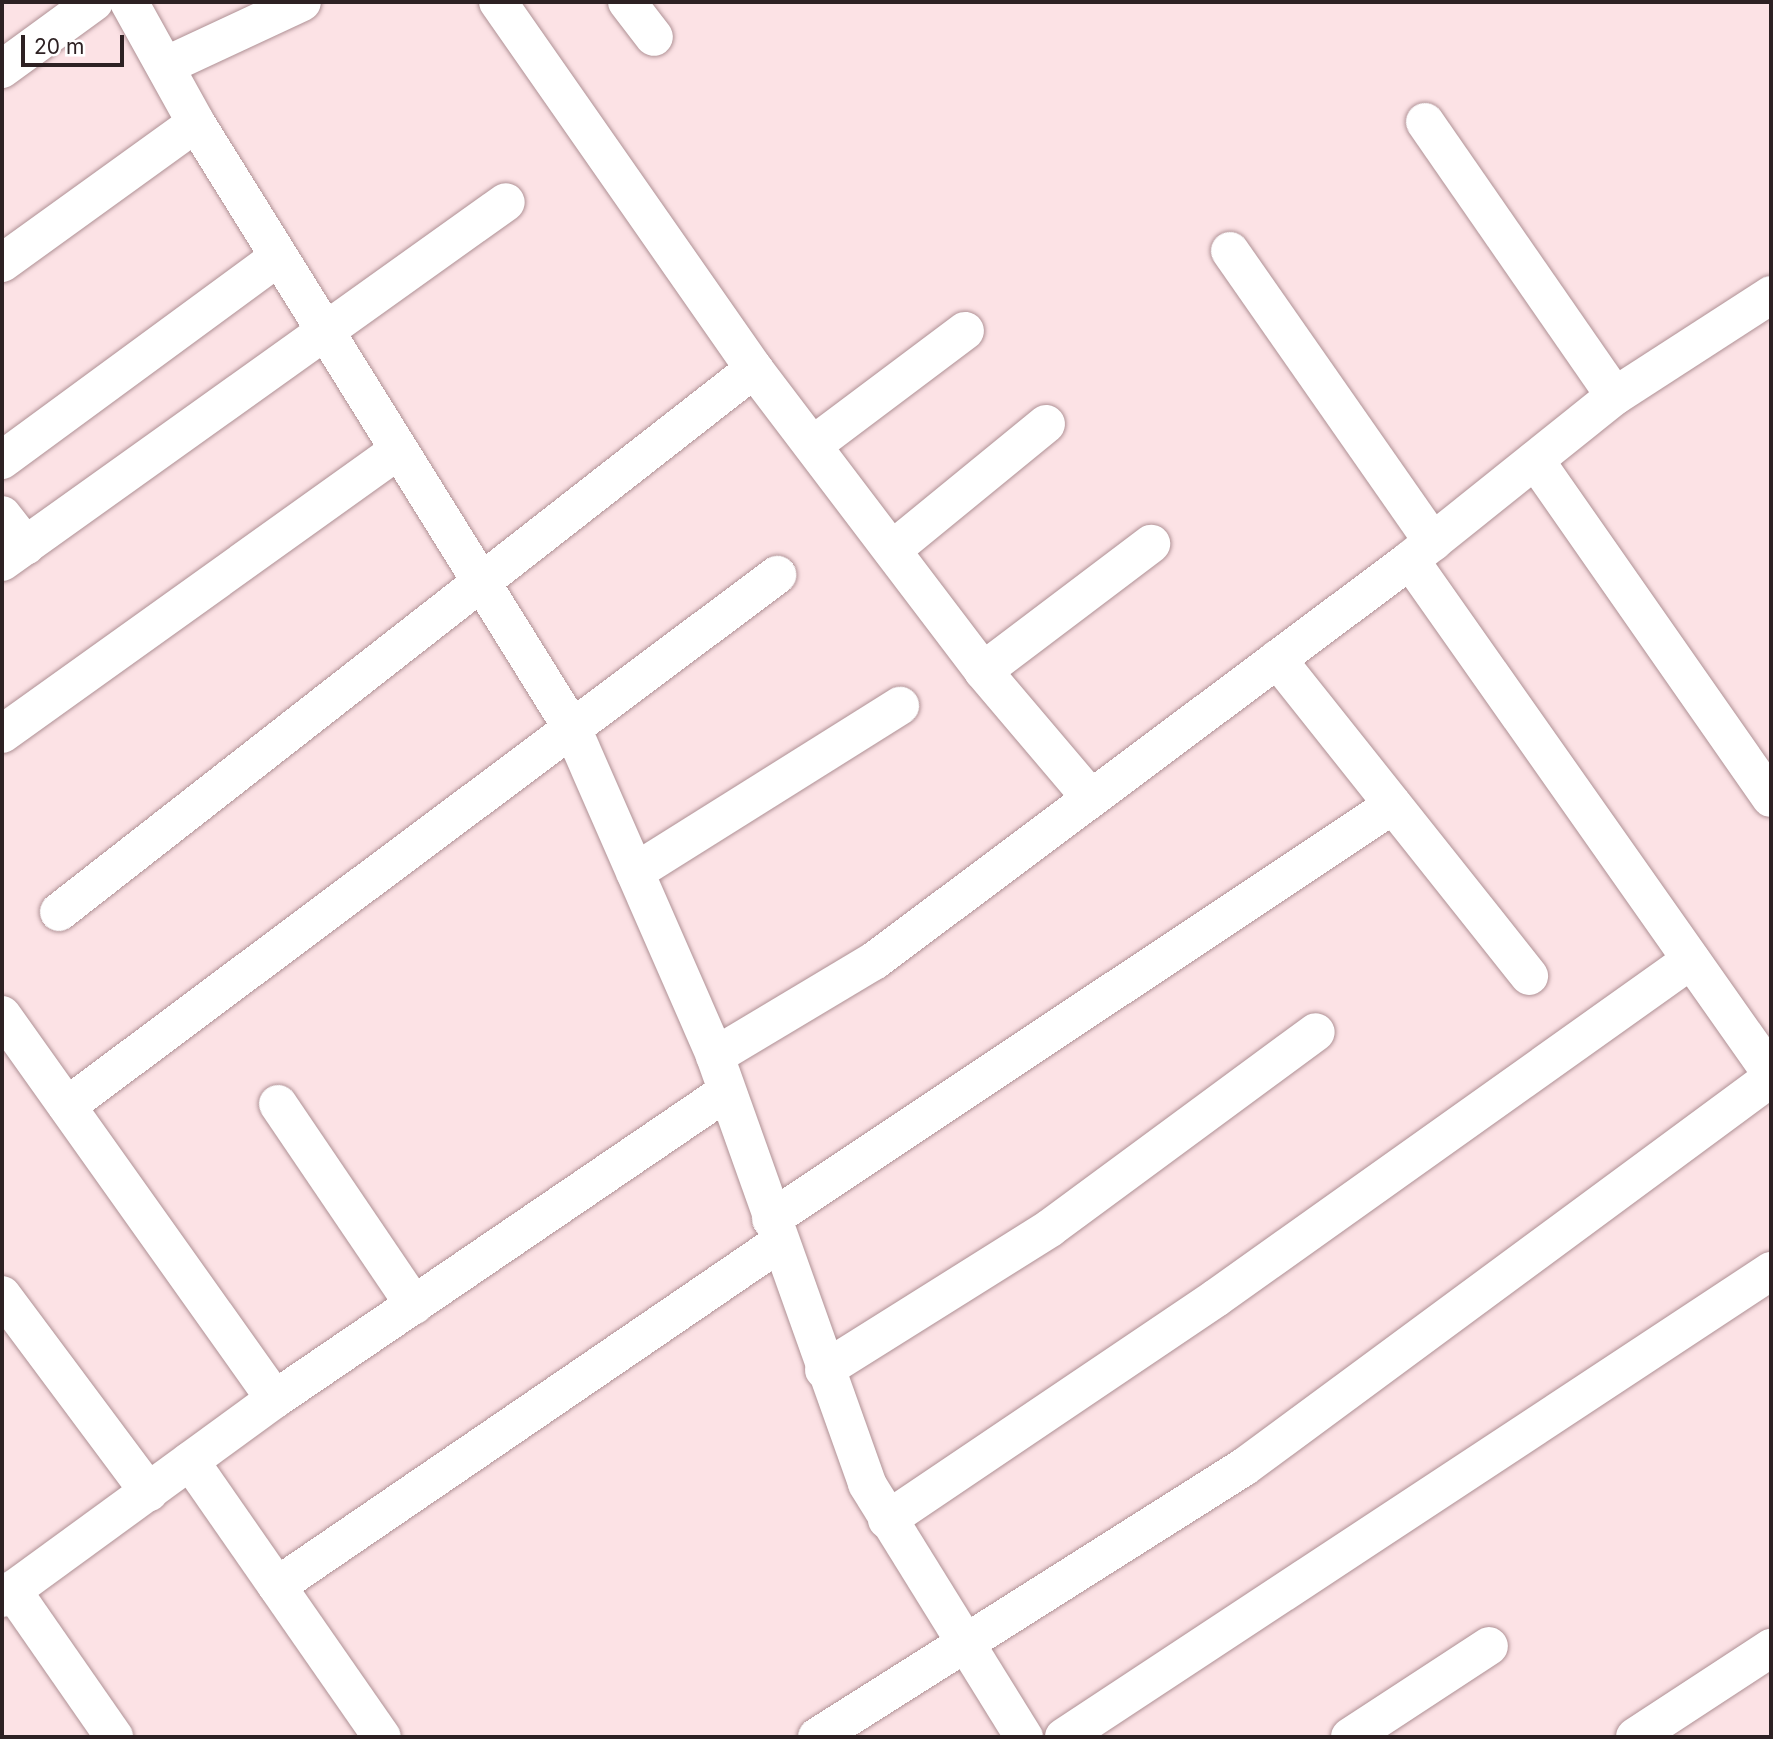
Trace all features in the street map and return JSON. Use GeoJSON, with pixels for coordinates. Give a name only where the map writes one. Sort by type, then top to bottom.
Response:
{"type":"FeatureCollection","features":[{"type":"Feature","properties":{"kind":"street"},"geometry":{"type":"LineString","coordinates":[[2,69],[94,2]]}},
{"type":"Feature","properties":{"kind":"street"},"geometry":{"type":"LineString","coordinates":[[129,2],[196,123],[321,329],[397,451],[485,581],[572,728],[715,1056],[824,1370],[887,1520],[962,1645],[1024,1737]]}},
{"type":"Feature","properties":{"kind":"street"},"geometry":{"type":"LineString","coordinates":[[165,66],[302,2]]}},
{"type":"Feature","properties":{"kind":"street"},"geometry":{"type":"LineString","coordinates":[[498,2],[754,369],[983,671],[1089,796]]}},
{"type":"Feature","properties":{"kind":"street"},"geometry":{"type":"LineString","coordinates":[[627,2],[654,37]]}},
{"type":"Feature","properties":{"kind":"street"},"geometry":{"type":"LineString","coordinates":[[1424,122],[1615,396]]}},
{"type":"Feature","properties":{"kind":"street"},"geometry":{"type":"LineString","coordinates":[[2,263],[196,123]]}},
{"type":"Feature","properties":{"kind":"street"},"geometry":{"type":"LineString","coordinates":[[2,515],[14,554],[321,329],[506,202]]}},
{"type":"Feature","properties":{"kind":"street"},"geometry":{"type":"LineString","coordinates":[[1230,251],[1422,551],[1692,960],[1771,1073]]}},
{"type":"Feature","properties":{"kind":"street"},"geometry":{"type":"LineString","coordinates":[[2,460],[278,257]]}},
{"type":"Feature","properties":{"kind":"street"},"geometry":{"type":"LineString","coordinates":[[715,1056],[874,961],[1089,796],[1422,551],[1615,396],[1771,295]]}},
{"type":"Feature","properties":{"kind":"street"},"geometry":{"type":"LineString","coordinates":[[813,445],[965,331]]}},
{"type":"Feature","properties":{"kind":"street"},"geometry":{"type":"LineString","coordinates":[[59,912],[754,369]]}},
{"type":"Feature","properties":{"kind":"street"},"geometry":{"type":"LineString","coordinates":[[892,550],[1046,424]]}},
{"type":"Feature","properties":{"kind":"street"},"geometry":{"type":"LineString","coordinates":[[2,734],[397,451]]}},
{"type":"Feature","properties":{"kind":"street"},"geometry":{"type":"LineString","coordinates":[[1535,460],[1771,798]]}},
{"type":"Feature","properties":{"kind":"street"},"geometry":{"type":"LineString","coordinates":[[983,671],[1151,544]]}},
{"type":"Feature","properties":{"kind":"street"},"geometry":{"type":"LineString","coordinates":[[66,1106],[777,575]]}},
{"type":"Feature","properties":{"kind":"street"},"geometry":{"type":"LineString","coordinates":[[1277,659],[1529,976]]}},
{"type":"Feature","properties":{"kind":"street"},"geometry":{"type":"LineString","coordinates":[[635,872],[900,706]]}},
{"type":"Feature","properties":{"kind":"street"},"geometry":{"type":"LineString","coordinates":[[277,1586],[775,1231],[1393,805]]}},
{"type":"Feature","properties":{"kind":"street"},"geometry":{"type":"LineString","coordinates":[[887,1520],[1216,1298],[1692,960]]}},
{"type":"Feature","properties":{"kind":"street"},"geometry":{"type":"LineString","coordinates":[[2,1015],[275,1399]]}},
{"type":"Feature","properties":{"kind":"street"},"geometry":{"type":"LineString","coordinates":[[824,1370],[1050,1228],[1316,1032]]}},
{"type":"Feature","properties":{"kind":"street"},"geometry":{"type":"LineString","coordinates":[[817,1737],[1244,1467],[1771,1078]]}},
{"type":"Feature","properties":{"kind":"street"},"geometry":{"type":"LineString","coordinates":[[114,1737],[7,1594],[275,1399],[726,1092]]}},
{"type":"Feature","properties":{"kind":"street"},"geometry":{"type":"LineString","coordinates":[[278,1104],[415,1305]]}},
{"type":"Feature","properties":{"kind":"street"},"geometry":{"type":"LineString","coordinates":[[1064,1737],[1771,1271]]}},
{"type":"Feature","properties":{"kind":"street"},"geometry":{"type":"LineString","coordinates":[[2,1295],[149,1492]]}},
{"type":"Feature","properties":{"kind":"street"},"geometry":{"type":"LineString","coordinates":[[190,1461],[382,1737]]}},
{"type":"Feature","properties":{"kind":"street"},"geometry":{"type":"LineString","coordinates":[[1350,1737],[1489,1646]]}},
{"type":"Feature","properties":{"kind":"street"},"geometry":{"type":"LineString","coordinates":[[1635,1737],[1771,1648]]}}]}
